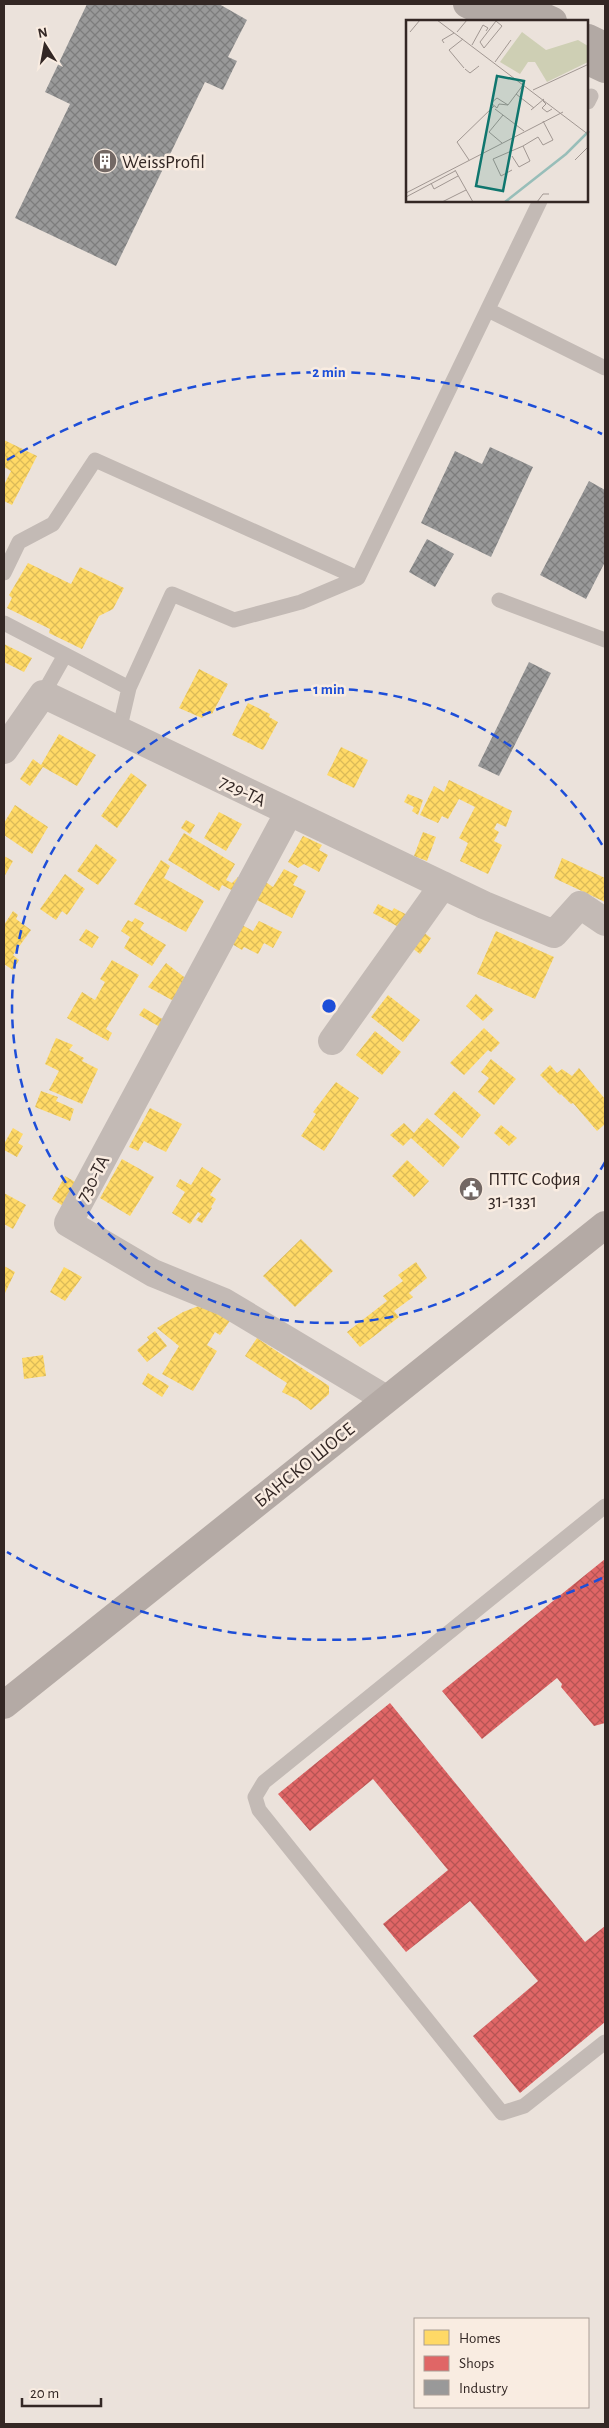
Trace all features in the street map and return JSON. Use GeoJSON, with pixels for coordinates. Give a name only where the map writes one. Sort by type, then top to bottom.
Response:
{"type":"FeatureCollection","features":[{"type":"Feature","properties":{"kind":"main road"},"geometry":{"type":"LineString","coordinates":[[467,4],[502,20]]}},
{"type":"Feature","properties":{"kind":"main road"},"geometry":{"type":"LineString","coordinates":[[516,4],[551,20]]}},
{"type":"Feature","properties":{"kind":"main road"},"geometry":{"type":"LineString","coordinates":[[589,38],[605,46]]}},
{"type":"Feature","properties":{"kind":"main road"},"geometry":{"type":"LineString","coordinates":[[589,61],[605,69]]}},
{"type":"Feature","properties":{"kind":"street","name":"729-ТА"},"geometry":{"type":"LineString","coordinates":[[42,694],[443,886],[554,934],[580,904],[605,922]]}},
{"type":"Feature","properties":{"kind":"street"},"geometry":{"type":"LineString","coordinates":[[4,750],[42,694]]}},
{"type":"Feature","properties":{"kind":"street","name":"730-ТА"},"geometry":{"type":"LineString","coordinates":[[289,812],[68,1223],[153,1273],[224,1302],[386,1398]]}},
{"type":"Feature","properties":{"kind":"street"},"geometry":{"type":"LineString","coordinates":[[332,1041],[443,886]]}},
{"type":"Feature","properties":{"kind":"street","name":"БАНСКО ШОСЕ"},"geometry":{"type":"LineString","coordinates":[[4,1705],[605,1225]]}},
{"type":"Feature","properties":{"kind":"lane"},"geometry":{"type":"LineString","coordinates":[[119,731],[129,688],[172,594],[234,620],[301,602],[358,578],[540,202]]}},
{"type":"Feature","properties":{"kind":"lane"},"geometry":{"type":"LineString","coordinates":[[488,310],[605,368]]}},
{"type":"Feature","properties":{"kind":"lane"},"geometry":{"type":"LineString","coordinates":[[4,573],[19,542],[53,524],[95,460],[358,578]]}},
{"type":"Feature","properties":{"kind":"lane"},"geometry":{"type":"LineString","coordinates":[[499,600],[605,640]]}},
{"type":"Feature","properties":{"kind":"lane"},"geometry":{"type":"LineString","coordinates":[[4,623],[129,688]]}},
{"type":"Feature","properties":{"kind":"lane"},"geometry":{"type":"LineString","coordinates":[[42,694],[65,655]]}},
{"type":"Feature","properties":{"kind":"lane"},"geometry":{"type":"LineString","coordinates":[[605,1506],[264,1782],[255,1797],[259,1810],[502,2113],[524,2106],[605,2042]]}},
{"type":"Feature","properties":{"kind":"building: Homes"},"geometry":{"type":"Polygon","coordinates":[[[4,440],[37,456],[12,505],[4,501],[4,485],[11,471],[4,467],[4,440]]]}},
{"type":"Feature","properties":{"kind":"building: Homes"},"geometry":{"type":"Polygon","coordinates":[[[28,563],[71,584],[80,567],[124,588],[113,609],[99,616],[82,649],[49,633],[50,629],[7,608],[12,598],[9,595],[28,563]]]}},
{"type":"Feature","properties":{"kind":"building: Homes"},"geometry":{"type":"Polygon","coordinates":[[[4,644],[32,658],[24,672],[4,662],[4,644]]]}},
{"type":"Feature","properties":{"kind":"building: Homes"},"geometry":{"type":"Polygon","coordinates":[[[199,669],[228,684],[212,714],[206,711],[202,718],[179,708],[199,669]]]}},
{"type":"Feature","properties":{"kind":"building: Homes"},"geometry":{"type":"Polygon","coordinates":[[[248,703],[270,714],[269,717],[278,722],[263,750],[232,735],[248,703]]]}},
{"type":"Feature","properties":{"kind":"building: Homes"},"geometry":{"type":"Polygon","coordinates":[[[59,734],[96,755],[77,786],[43,767],[30,786],[20,779],[33,759],[41,765],[59,734]]]}},
{"type":"Feature","properties":{"kind":"building: Homes"},"geometry":{"type":"Polygon","coordinates":[[[341,747],[368,760],[354,788],[327,775],[341,747]]]}},
{"type":"Feature","properties":{"kind":"building: Homes"},"geometry":{"type":"Polygon","coordinates":[[[131,773],[147,785],[117,828],[101,816],[131,773]]]}},
{"type":"Feature","properties":{"kind":"building: Homes"},"geometry":{"type":"Polygon","coordinates":[[[449,780],[512,811],[506,827],[497,823],[494,829],[499,832],[494,841],[502,845],[488,874],[460,861],[468,843],[459,838],[475,807],[459,799],[448,819],[442,816],[438,823],[420,815],[434,786],[444,792],[449,780]]]}},
{"type":"Feature","properties":{"kind":"building: Homes"},"geometry":{"type":"Polygon","coordinates":[[[408,794],[423,800],[418,815],[412,811],[414,807],[404,802],[408,794]]]}},
{"type":"Feature","properties":{"kind":"building: Homes"},"geometry":{"type":"Polygon","coordinates":[[[15,805],[48,827],[32,854],[4,835],[4,823],[15,805]]]}},
{"type":"Feature","properties":{"kind":"building: Homes"},"geometry":{"type":"Polygon","coordinates":[[[219,812],[242,824],[226,851],[204,838],[219,812]]]}},
{"type":"Feature","properties":{"kind":"building: Homes"},"geometry":{"type":"Polygon","coordinates":[[[186,820],[195,825],[190,834],[181,828],[186,820]]]}},
{"type":"Feature","properties":{"kind":"building: Homes"},"geometry":{"type":"Polygon","coordinates":[[[423,832],[436,837],[427,861],[414,856],[423,832]]]}},
{"type":"Feature","properties":{"kind":"building: Homes"},"geometry":{"type":"Polygon","coordinates":[[[184,833],[235,864],[226,880],[232,883],[238,877],[248,882],[241,895],[222,885],[219,891],[168,860],[184,833]]]}},
{"type":"Feature","properties":{"kind":"building: Homes"},"geometry":{"type":"Polygon","coordinates":[[[303,836],[322,845],[319,850],[328,855],[319,872],[304,864],[298,868],[288,862],[303,836]]]}},
{"type":"Feature","properties":{"kind":"building: Homes"},"geometry":{"type":"Polygon","coordinates":[[[96,844],[117,860],[98,885],[77,871],[96,844]]]}},
{"type":"Feature","properties":{"kind":"building: Homes"},"geometry":{"type":"Polygon","coordinates":[[[4,856],[13,861],[4,877],[4,856]]]}},
{"type":"Feature","properties":{"kind":"building: Homes"},"geometry":{"type":"Polygon","coordinates":[[[562,858],[605,878],[605,902],[554,878],[562,858]]]}},
{"type":"Feature","properties":{"kind":"building: Homes"},"geometry":{"type":"Polygon","coordinates":[[[161,860],[170,866],[164,878],[204,901],[186,932],[134,904],[161,860]]]}},
{"type":"Feature","properties":{"kind":"building: Homes"},"geometry":{"type":"Polygon","coordinates":[[[284,869],[298,876],[293,885],[306,891],[292,918],[255,899],[264,881],[273,887],[284,869]]]}},
{"type":"Feature","properties":{"kind":"building: Homes"},"geometry":{"type":"Polygon","coordinates":[[[65,874],[85,889],[67,915],[62,911],[56,920],[40,909],[65,874]]]}},
{"type":"Feature","properties":{"kind":"building: Homes"},"geometry":{"type":"Polygon","coordinates":[[[378,904],[392,911],[394,908],[411,917],[404,930],[373,913],[378,904]]]}},
{"type":"Feature","properties":{"kind":"building: Homes"},"geometry":{"type":"Polygon","coordinates":[[[13,911],[18,915],[16,919],[31,930],[13,955],[19,960],[13,970],[4,964],[4,925],[13,911]]]}},
{"type":"Feature","properties":{"kind":"building: Homes"},"geometry":{"type":"Polygon","coordinates":[[[135,918],[144,923],[140,929],[166,945],[152,966],[124,948],[130,937],[121,931],[128,920],[132,922],[135,918]]]}},
{"type":"Feature","properties":{"kind":"building: Homes"},"geometry":{"type":"Polygon","coordinates":[[[259,921],[282,932],[273,948],[264,943],[258,954],[244,947],[242,950],[232,944],[242,925],[253,931],[259,921]]]}},
{"type":"Feature","properties":{"kind":"building: Homes"},"geometry":{"type":"Polygon","coordinates":[[[86,929],[99,937],[92,948],[79,940],[86,929]]]}},
{"type":"Feature","properties":{"kind":"building: Homes"},"geometry":{"type":"Polygon","coordinates":[[[496,931],[554,957],[535,999],[477,974],[496,931]]]}},
{"type":"Feature","properties":{"kind":"building: Homes"},"geometry":{"type":"Polygon","coordinates":[[[423,932],[431,938],[420,954],[412,948],[423,932]]]}},
{"type":"Feature","properties":{"kind":"building: Homes"},"geometry":{"type":"Polygon","coordinates":[[[112,960],[139,975],[106,1029],[112,1033],[108,1041],[67,1018],[82,992],[95,1000],[105,982],[100,979],[112,960]]]}},
{"type":"Feature","properties":{"kind":"building: Homes"},"geometry":{"type":"Polygon","coordinates":[[[166,963],[188,980],[181,1005],[148,987],[166,963]]]}},
{"type":"Feature","properties":{"kind":"building: Homes"},"geometry":{"type":"Polygon","coordinates":[[[476,994],[494,1010],[483,1021],[466,1006],[476,994]]]}},
{"type":"Feature","properties":{"kind":"building: Homes"},"geometry":{"type":"Polygon","coordinates":[[[388,995],[420,1020],[403,1042],[371,1017],[388,995]]]}},
{"type":"Feature","properties":{"kind":"building: Homes"},"geometry":{"type":"Polygon","coordinates":[[[144,1008],[164,1020],[160,1027],[139,1015],[144,1008]]]}},
{"type":"Feature","properties":{"kind":"building: Homes"},"geometry":{"type":"Polygon","coordinates":[[[484,1028],[500,1043],[491,1052],[488,1050],[464,1075],[450,1063],[484,1028]]]}},
{"type":"Feature","properties":{"kind":"building: Homes"},"geometry":{"type":"Polygon","coordinates":[[[375,1031],[401,1052],[382,1075],[356,1055],[375,1031]]]}},
{"type":"Feature","properties":{"kind":"building: Homes"},"geometry":{"type":"Polygon","coordinates":[[[56,1038],[73,1045],[69,1050],[84,1058],[82,1061],[98,1069],[82,1104],[49,1090],[59,1071],[45,1064],[56,1038]]]}},
{"type":"Feature","properties":{"kind":"building: Homes"},"geometry":{"type":"Polygon","coordinates":[[[491,1059],[516,1079],[494,1105],[478,1092],[489,1078],[481,1072],[491,1059]]]}},
{"type":"Feature","properties":{"kind":"building: Homes"},"geometry":{"type":"Polygon","coordinates":[[[550,1065],[557,1073],[562,1069],[572,1076],[579,1068],[605,1099],[605,1124],[597,1131],[573,1103],[571,1104],[560,1095],[540,1075],[550,1065]]]}},
{"type":"Feature","properties":{"kind":"building: Homes"},"geometry":{"type":"Polygon","coordinates":[[[336,1082],[359,1098],[324,1151],[301,1136],[316,1114],[313,1112],[336,1082]]]}},
{"type":"Feature","properties":{"kind":"building: Homes"},"geometry":{"type":"Polygon","coordinates":[[[41,1091],[58,1097],[56,1101],[74,1109],[70,1121],[35,1107],[41,1091]]]}},
{"type":"Feature","properties":{"kind":"building: Homes"},"geometry":{"type":"Polygon","coordinates":[[[454,1091],[481,1115],[462,1138],[434,1114],[454,1091]]]}},
{"type":"Feature","properties":{"kind":"building: Homes"},"geometry":{"type":"Polygon","coordinates":[[[150,1108],[182,1124],[166,1152],[144,1141],[138,1151],[129,1147],[150,1108]]]}},
{"type":"Feature","properties":{"kind":"building: Homes"},"geometry":{"type":"Polygon","coordinates":[[[427,1118],[460,1147],[443,1167],[411,1138],[403,1146],[390,1135],[404,1123],[414,1133],[427,1118]]]}},
{"type":"Feature","properties":{"kind":"building: Homes"},"geometry":{"type":"Polygon","coordinates":[[[501,1125],[517,1138],[509,1146],[494,1133],[501,1125]]]}},
{"type":"Feature","properties":{"kind":"building: Homes"},"geometry":{"type":"Polygon","coordinates":[[[13,1128],[23,1134],[18,1143],[23,1146],[17,1157],[4,1150],[4,1144],[13,1128]]]}},
{"type":"Feature","properties":{"kind":"building: Homes"},"geometry":{"type":"Polygon","coordinates":[[[122,1159],[154,1177],[130,1216],[100,1198],[122,1159]]]}},
{"type":"Feature","properties":{"kind":"building: Homes"},"geometry":{"type":"Polygon","coordinates":[[[407,1160],[429,1181],[414,1197],[392,1176],[407,1160]]]}},
{"type":"Feature","properties":{"kind":"building: Homes"},"geometry":{"type":"Polygon","coordinates":[[[202,1167],[221,1179],[210,1195],[216,1199],[202,1223],[196,1220],[201,1214],[198,1212],[190,1224],[172,1213],[185,1192],[176,1186],[180,1179],[191,1185],[202,1167]]]}},
{"type":"Feature","properties":{"kind":"building: Homes"},"geometry":{"type":"Polygon","coordinates":[[[65,1176],[82,1186],[68,1209],[52,1199],[65,1176]]]}},
{"type":"Feature","properties":{"kind":"building: Homes"},"geometry":{"type":"Polygon","coordinates":[[[4,1193],[26,1205],[13,1229],[4,1224],[4,1193]]]}},
{"type":"Feature","properties":{"kind":"building: Homes"},"geometry":{"type":"Polygon","coordinates":[[[301,1239],[333,1271],[295,1307],[263,1276],[301,1239]]]}},
{"type":"Feature","properties":{"kind":"building: Homes"},"geometry":{"type":"Polygon","coordinates":[[[416,1262],[427,1278],[409,1293],[413,1297],[394,1311],[399,1317],[360,1347],[347,1332],[387,1301],[383,1296],[403,1281],[398,1275],[416,1262]]]}},
{"type":"Feature","properties":{"kind":"building: Homes"},"geometry":{"type":"Polygon","coordinates":[[[4,1266],[15,1272],[5,1293],[4,1292],[4,1266]]]}},
{"type":"Feature","properties":{"kind":"building: Homes"},"geometry":{"type":"Polygon","coordinates":[[[64,1267],[82,1277],[65,1301],[50,1292],[64,1267]]]}},
{"type":"Feature","properties":{"kind":"building: Homes"},"geometry":{"type":"Polygon","coordinates":[[[209,1302],[232,1318],[220,1335],[215,1332],[207,1345],[217,1351],[193,1391],[162,1374],[179,1346],[157,1328],[183,1312],[209,1302]]]}},
{"type":"Feature","properties":{"kind":"building: Homes"},"geometry":{"type":"Polygon","coordinates":[[[155,1331],[167,1346],[147,1362],[137,1350],[149,1340],[147,1337],[155,1331]]]}},
{"type":"Feature","properties":{"kind":"building: Homes"},"geometry":{"type":"Polygon","coordinates":[[[257,1338],[329,1386],[329,1394],[311,1410],[298,1400],[282,1392],[287,1383],[245,1356],[257,1338]]]}},
{"type":"Feature","properties":{"kind":"building: Homes"},"geometry":{"type":"Polygon","coordinates":[[[43,1355],[46,1376],[24,1379],[22,1358],[43,1355]]]}},
{"type":"Feature","properties":{"kind":"building: Homes"},"geometry":{"type":"Polygon","coordinates":[[[148,1373],[169,1386],[162,1397],[142,1384],[148,1373]]]}},
{"type":"Feature","properties":{"kind":"building: Shops"},"geometry":{"type":"Polygon","coordinates":[[[605,1559],[605,1723],[594,1726],[561,1687],[562,1684],[557,1678],[482,1739],[442,1691],[605,1559]]]}},
{"type":"Feature","properties":{"kind":"building: Shops"},"geometry":{"type":"Polygon","coordinates":[[[390,1703],[585,1942],[605,1926],[605,2022],[520,2093],[473,2036],[538,1981],[470,1901],[406,1952],[383,1924],[448,1870],[373,1779],[310,1831],[278,1794],[390,1703]]]}},
{"type":"Feature","properties":{"kind":"building: Industry","name":"WeissProfil"},"geometry":{"type":"Polygon","coordinates":[[[87,4],[219,4],[247,20],[228,57],[237,61],[223,90],[205,82],[116,266],[15,218],[70,104],[45,92],[87,4]]]}},
{"type":"Feature","properties":{"kind":"building: Industry"},"geometry":{"type":"Polygon","coordinates":[[[490,447],[533,467],[491,557],[421,523],[455,451],[482,464],[490,447]]]}},
{"type":"Feature","properties":{"kind":"building: Industry"},"geometry":{"type":"Polygon","coordinates":[[[589,481],[605,490],[605,562],[586,599],[540,575],[589,481]]]}},
{"type":"Feature","properties":{"kind":"building: Industry"},"geometry":{"type":"Polygon","coordinates":[[[427,539],[454,554],[435,587],[409,572],[427,539]]]}},
{"type":"Feature","properties":{"kind":"building: Industry"},"geometry":{"type":"Polygon","coordinates":[[[529,662],[551,673],[499,776],[478,766],[529,662]]]}},
{"type":"Feature","properties":{"kind":"place","name":"WeissProfil"},"geometry":{"type":"Point","coordinates":[105,161]}},
{"type":"Feature","properties":{"kind":"place","name":"ПТТС София 31-1331"},"geometry":{"type":"Point","coordinates":[471,1189]}}]}
